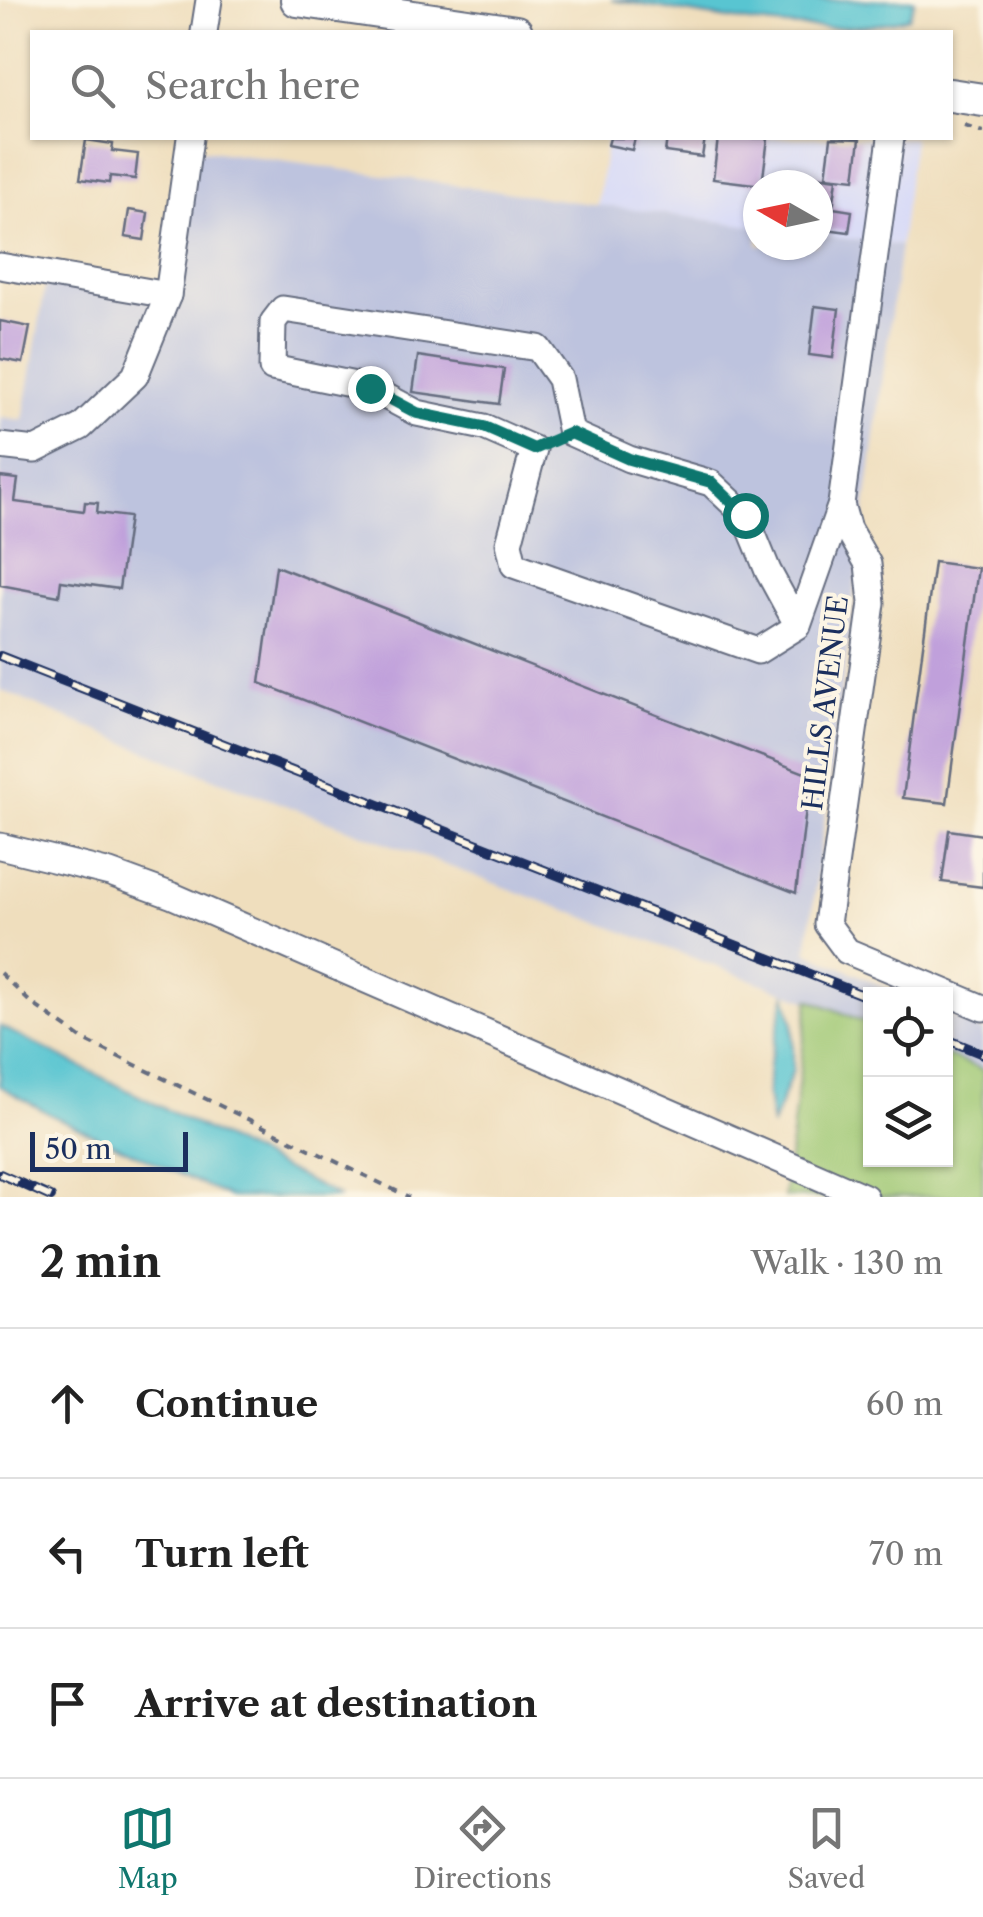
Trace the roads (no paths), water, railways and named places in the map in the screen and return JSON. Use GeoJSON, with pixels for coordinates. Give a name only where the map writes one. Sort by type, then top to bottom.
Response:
{"type":"FeatureCollection","features":[{"type":"Feature","properties":{"kind":"main road"},"geometry":{"type":"LineString","coordinates":[[297,0],[502,30]]}},
{"type":"Feature","properties":{"kind":"main road"},"geometry":{"type":"LineString","coordinates":[[953,95],[983,100]]}},
{"type":"Feature","properties":{"kind":"street"},"geometry":{"type":"LineString","coordinates":[[204,30],[208,0]]}},
{"type":"Feature","properties":{"kind":"street"},"geometry":{"type":"LineString","coordinates":[[0,446],[35,450],[80,427],[135,376],[168,294],[190,140]]}},
{"type":"Feature","properties":{"kind":"street"},"geometry":{"type":"LineString","coordinates":[[534,449],[510,542],[514,564],[758,651],[798,626],[841,504],[891,140]]}},
{"type":"Feature","properties":{"kind":"street"},"geometry":{"type":"LineString","coordinates":[[0,266],[168,294]]}},
{"type":"Feature","properties":{"kind":"street"},"geometry":{"type":"LineString","coordinates":[[571,433],[560,378],[538,348],[284,309],[273,322],[272,368],[370,388],[417,413],[484,427],[534,449],[571,433],[629,459],[711,482],[745,515],[768,571],[798,626]]}},
{"type":"Feature","properties":{"kind":"street","name":"HILLS AVENUE"},"geometry":{"type":"LineString","coordinates":[[841,504],[868,564],[872,603],[827,924],[847,952],[983,1008]]}},
{"type":"Feature","properties":{"kind":"street"},"geometry":{"type":"LineString","coordinates":[[0,846],[110,872],[173,896],[865,1197]]}},
{"type":"Feature","properties":{"kind":"water"},"geometry":{"type":"Polygon","coordinates":[[[611,0],[915,0],[909,17],[838,28],[761,23],[611,0]]]}},
{"type":"Feature","properties":{"kind":"water"},"geometry":{"type":"Polygon","coordinates":[[[786,993],[793,1023],[793,1070],[772,1125],[767,1094],[769,1065],[786,993]]]}},
{"type":"Feature","properties":{"kind":"water"},"geometry":{"type":"Polygon","coordinates":[[[0,1026],[340,1197],[229,1197],[53,1116],[0,1086],[0,1026]]]}},
{"type":"Feature","properties":{"kind":"railway"},"geometry":{"type":"LineString","coordinates":[[0,656],[863,995]]}},
{"type":"Feature","properties":{"kind":"railway"},"geometry":{"type":"LineString","coordinates":[[953,1042],[983,1054]]}},
{"type":"Feature","properties":{"kind":"railway"},"geometry":{"type":"LineString","coordinates":[[0,1174],[51,1197]]}}]}
